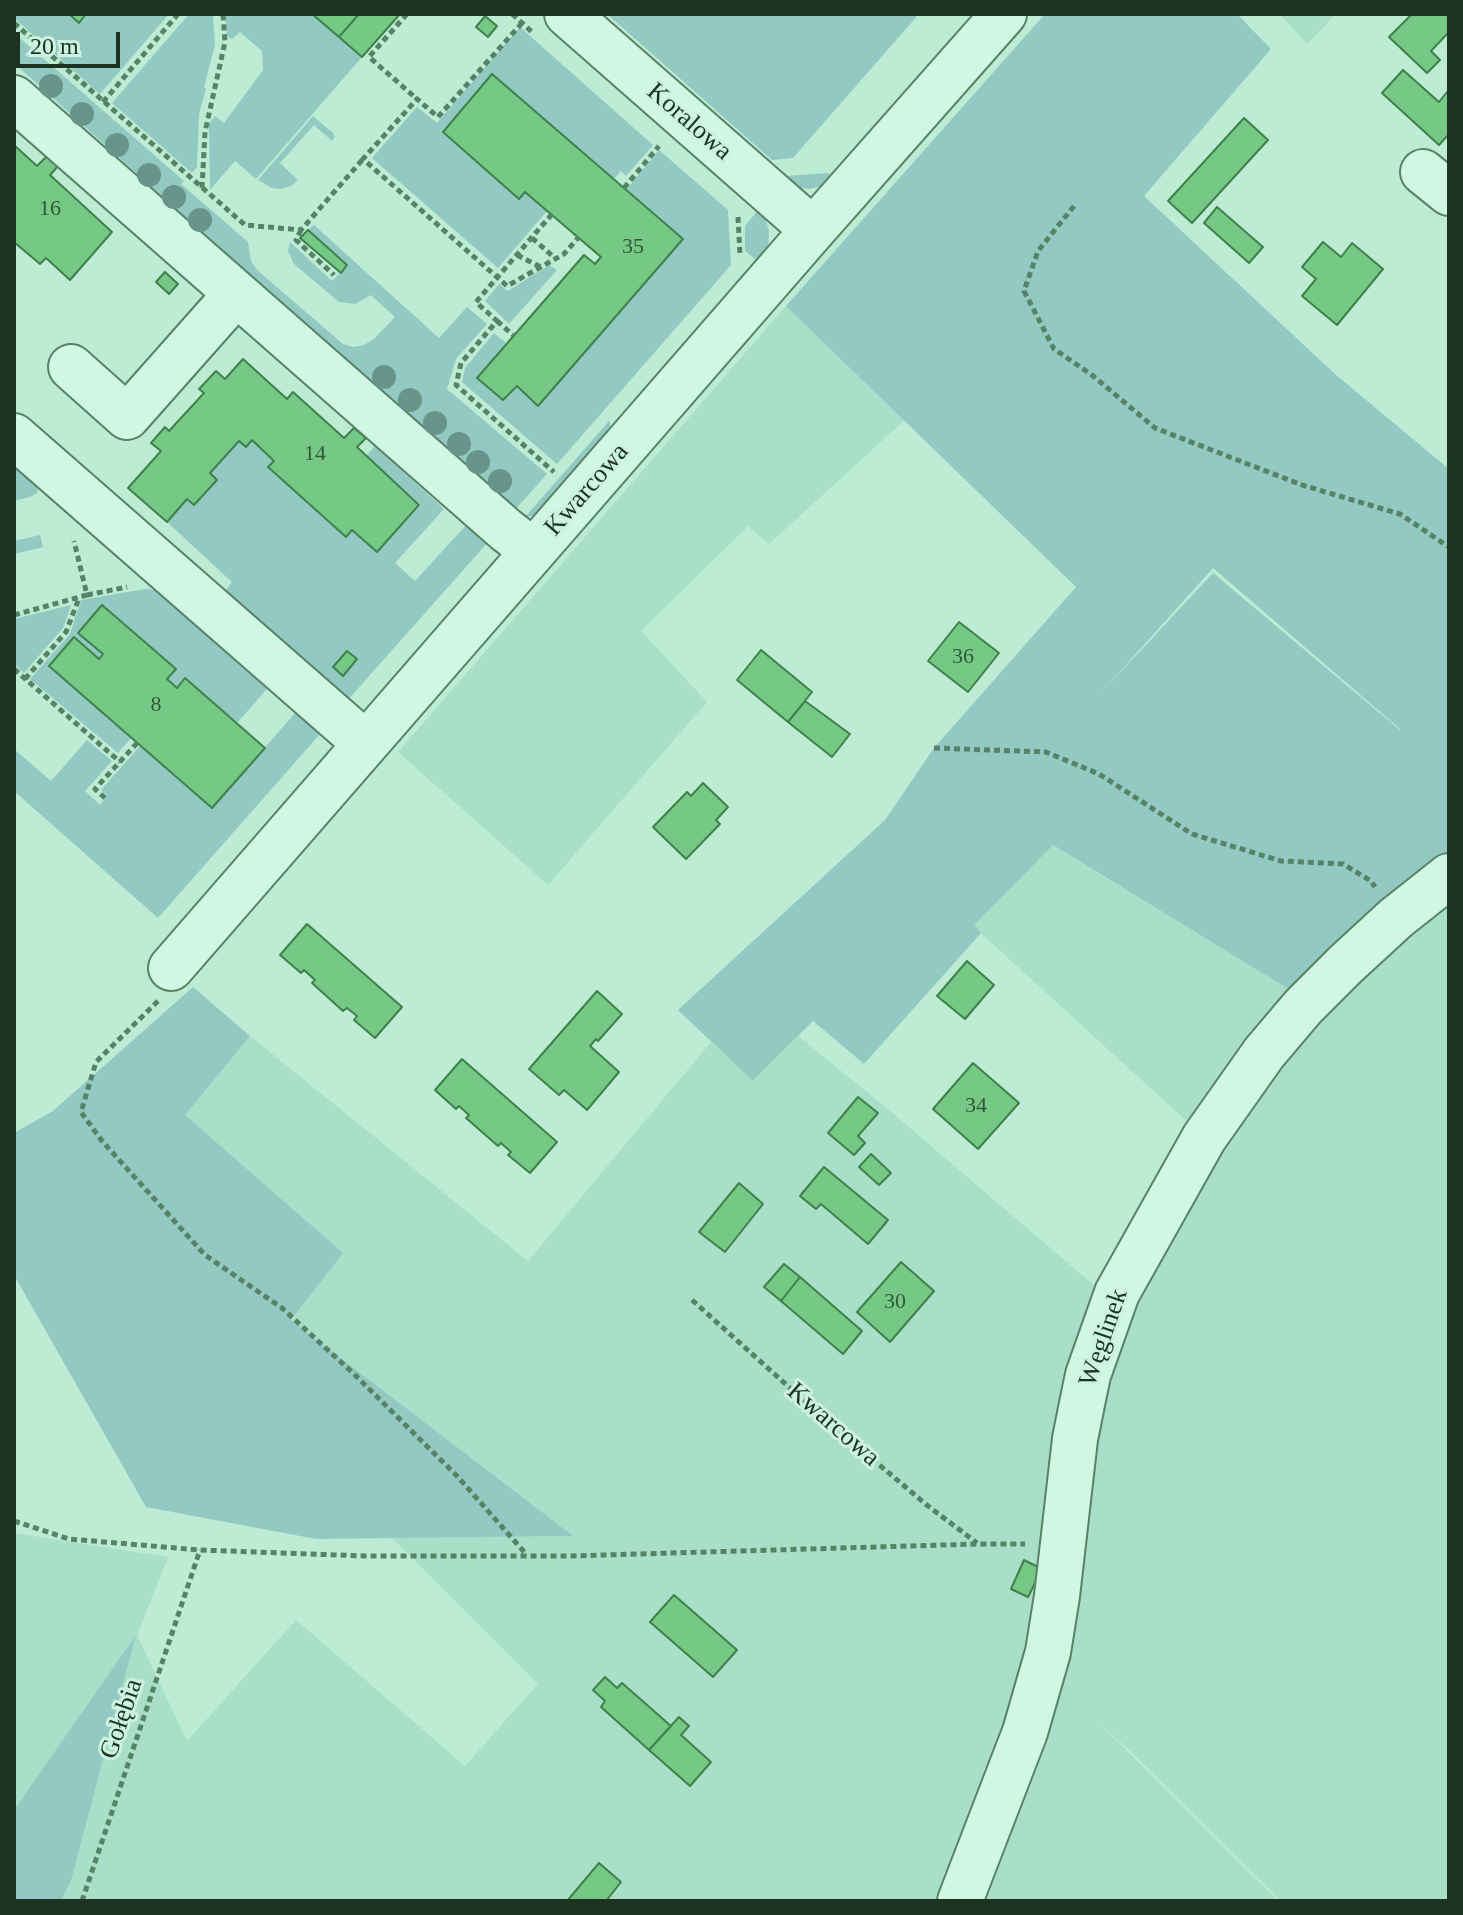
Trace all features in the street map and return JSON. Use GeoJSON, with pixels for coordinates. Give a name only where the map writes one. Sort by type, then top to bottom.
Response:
{"type":"FeatureCollection","features":[{"type":"Feature","properties":{"kind":"street","name":"Koralowa"},"geometry":{"type":"LineString","coordinates":[[567,14],[813,230]]}},
{"type":"Feature","properties":{"kind":"street","name":"Kwarcowa"},"geometry":{"type":"LineString","coordinates":[[165,984],[365,743],[1004,14]]}},
{"type":"Feature","properties":{"kind":"street"},"geometry":{"type":"LineString","coordinates":[[14,98],[533,551]]}},
{"type":"Feature","properties":{"kind":"street"},"geometry":{"type":"LineString","coordinates":[[71,367],[127,417],[236,294]]}},
{"type":"Feature","properties":{"kind":"street"},"geometry":{"type":"LineString","coordinates":[[14,436],[365,743]]}},
{"type":"Feature","properties":{"kind":"street","name":"Węglinek"},"geometry":{"type":"LineString","coordinates":[[960,1901],[1025,1732],[1048,1652],[1075,1439],[1088,1375],[1117,1293],[1204,1138],[1264,1053],[1303,1007],[1346,964],[1396,918],[1449,876]]}},
{"type":"Feature","properties":{"kind":"path"},"geometry":{"type":"LineString","coordinates":[[103,102],[178,14]]}},
{"type":"Feature","properties":{"kind":"path"},"geometry":{"type":"LineString","coordinates":[[202,189],[205,132],[225,42],[223,14]]}},
{"type":"Feature","properties":{"kind":"path"},"geometry":{"type":"LineString","coordinates":[[407,14],[369,57],[438,117],[522,23]]}},
{"type":"Feature","properties":{"kind":"path"},"geometry":{"type":"LineString","coordinates":[[14,23],[245,225],[301,230]]}},
{"type":"Feature","properties":{"kind":"path"},"geometry":{"type":"LineString","coordinates":[[334,275],[296,240],[301,230],[417,99]]}},
{"type":"Feature","properties":{"kind":"path"},"geometry":{"type":"LineString","coordinates":[[624,188],[660,145]]}},
{"type":"Feature","properties":{"kind":"path"},"geometry":{"type":"LineString","coordinates":[[363,159],[507,286],[564,254],[578,238]]}},
{"type":"Feature","properties":{"kind":"path"},"geometry":{"type":"LineString","coordinates":[[1074,206],[1038,251],[1024,291],[1054,349],[1092,375],[1155,428],[1302,485],[1400,514],[1449,547]]}},
{"type":"Feature","properties":{"kind":"path"},"geometry":{"type":"LineString","coordinates":[[513,335],[476,302],[552,214]]}},
{"type":"Feature","properties":{"kind":"path"},"geometry":{"type":"LineString","coordinates":[[738,214],[741,261]]}},
{"type":"Feature","properties":{"kind":"path"},"geometry":{"type":"LineString","coordinates":[[532,238],[555,259]]}},
{"type":"Feature","properties":{"kind":"path"},"geometry":{"type":"LineString","coordinates":[[517,255],[541,267]]}},
{"type":"Feature","properties":{"kind":"path"},"geometry":{"type":"LineString","coordinates":[[497,321],[461,363],[456,385],[555,473]]}},
{"type":"Feature","properties":{"kind":"path"},"geometry":{"type":"LineString","coordinates":[[14,615],[87,595],[72,534]]}},
{"type":"Feature","properties":{"kind":"path"},"geometry":{"type":"LineString","coordinates":[[25,679],[66,632],[79,597]]}},
{"type":"Feature","properties":{"kind":"path"},"geometry":{"type":"LineString","coordinates":[[14,669],[120,762]]}},
{"type":"Feature","properties":{"kind":"path"},"geometry":{"type":"LineString","coordinates":[[105,798],[95,789],[138,742]]}},
{"type":"Feature","properties":{"kind":"path"},"geometry":{"type":"LineString","coordinates":[[934,748],[1046,752],[1099,774],[1192,834],[1281,861],[1343,864],[1371,881],[1396,918]]}},
{"type":"Feature","properties":{"kind":"path"},"geometry":{"type":"LineString","coordinates":[[165,984],[96,1062],[81,1112],[102,1141],[205,1255],[282,1308],[354,1374],[457,1476],[527,1556]]}},
{"type":"Feature","properties":{"kind":"path","name":"Kwarcowa"},"geometry":{"type":"LineString","coordinates":[[692,1300],[819,1414],[978,1544]]}},
{"type":"Feature","properties":{"kind":"path"},"geometry":{"type":"LineString","coordinates":[[14,1521],[69,1539],[200,1550],[365,1556],[527,1556],[1063,1544]]}},
{"type":"Feature","properties":{"kind":"path","name":"Gołębia"},"geometry":{"type":"LineString","coordinates":[[82,1901],[200,1550]]}},
{"type":"Feature","properties":{"kind":"green space"},"geometry":{"type":"Polygon","coordinates":[[[1280,14],[1336,14],[1307,44],[1280,14]]]}},
{"type":"Feature","properties":{"kind":"green space"},"geometry":{"type":"Polygon","coordinates":[[[786,306],[907,418],[769,544],[748,526],[641,631],[707,702],[548,885],[398,752],[786,306]]]}},
{"type":"Feature","properties":{"kind":"green space"},"geometry":{"type":"Polygon","coordinates":[[[1052,845],[1298,995],[1193,1127],[973,926],[1052,845]]]}},
{"type":"Feature","properties":{"kind":"green space"},"geometry":{"type":"Polygon","coordinates":[[[1449,890],[1449,1901],[1281,1901],[1091,1715],[1278,1901],[970,1901],[1105,1363],[1250,1087],[1449,890]]]}},
{"type":"Feature","properties":{"kind":"green space"},"geometry":{"type":"Polygon","coordinates":[[[250,1036],[528,1261],[711,1042],[754,1081],[798,1036],[1096,1287],[1034,1661],[948,1901],[61,1901],[71,1881],[135,1638],[14,1810],[14,1533],[168,1557],[137,1635],[187,1741],[296,1620],[465,1766],[538,1684],[392,1538],[572,1536],[291,1320],[342,1253],[184,1115],[250,1036]]]}},
{"type":"Feature","properties":{"kind":"shaded area"},"geometry":{"type":"Polygon","coordinates":[[[14,14],[69,14],[79,22],[86,14],[169,14],[100,94],[14,18],[14,14]]]}},
{"type":"Feature","properties":{"kind":"shaded area"},"geometry":{"type":"Polygon","coordinates":[[[189,14],[213,14],[215,45],[199,114],[197,167],[192,173],[112,103],[189,14]]]}},
{"type":"Feature","properties":{"kind":"shaded area"},"geometry":{"type":"Polygon","coordinates":[[[225,14],[312,14],[362,57],[256,179],[235,161],[210,190],[209,124],[215,116],[224,123],[263,70],[262,51],[240,32],[232,39],[227,36],[225,14]]]}},
{"type":"Feature","properties":{"kind":"shaded area"},"geometry":{"type":"Polygon","coordinates":[[[607,14],[919,14],[793,158],[772,160],[607,14]]]}},
{"type":"Feature","properties":{"kind":"shaded area"},"geometry":{"type":"Polygon","coordinates":[[[1045,14],[1237,14],[1271,49],[1144,196],[1335,374],[1449,469],[1449,864],[1298,995],[1053,845],[974,925],[981,933],[864,1064],[813,1021],[753,1081],[678,1010],[885,820],[934,748],[1076,587],[786,306],[1045,14]],[[1213,568],[1099,695],[1213,573],[1400,729],[1213,568]]]}},
{"type":"Feature","properties":{"kind":"shaded area"},"geometry":{"type":"Polygon","coordinates":[[[520,27],[653,145],[626,176],[621,171],[614,179],[492,74],[519,199],[525,192],[547,211],[498,268],[372,158],[417,107],[437,123],[520,27]]]}},
{"type":"Feature","properties":{"kind":"shaded area"},"geometry":{"type":"Polygon","coordinates":[[[14,33],[184,181],[181,184],[248,242],[251,261],[257,270],[343,344],[353,347],[364,345],[395,317],[371,295],[355,304],[339,302],[294,264],[288,251],[290,242],[332,281],[347,266],[308,230],[314,225],[439,338],[467,307],[487,324],[456,359],[447,389],[547,474],[513,512],[14,63],[14,33]]]}},
{"type":"Feature","properties":{"kind":"shaded area"},"geometry":{"type":"Polygon","coordinates":[[[313,116],[333,133],[335,137],[332,141],[314,125],[280,163],[298,180],[281,189],[258,180],[313,116]]]}},
{"type":"Feature","properties":{"kind":"shaded area"},"geometry":{"type":"Polygon","coordinates":[[[659,150],[728,210],[731,265],[557,464],[462,382],[465,368],[494,333],[506,343],[478,378],[517,386],[538,405],[683,240],[626,190],[659,150]]]}},
{"type":"Feature","properties":{"kind":"shaded area"},"geometry":{"type":"Polygon","coordinates":[[[828,173],[835,180],[809,189],[782,183],[787,176],[828,173]]]}},
{"type":"Feature","properties":{"kind":"shaded area"},"geometry":{"type":"Polygon","coordinates":[[[759,209],[769,231],[768,253],[761,264],[745,251],[745,226],[759,209]]]}},
{"type":"Feature","properties":{"kind":"shaded area"},"geometry":{"type":"Polygon","coordinates":[[[549,265],[557,270],[509,324],[485,301],[499,284],[508,291],[549,265]]]}},
{"type":"Feature","properties":{"kind":"shaded area"},"geometry":{"type":"Polygon","coordinates":[[[610,420],[610,439],[541,515],[525,517],[610,420]]]}},
{"type":"Feature","properties":{"kind":"shaded area"},"geometry":{"type":"Polygon","coordinates":[[[252,440],[274,461],[268,468],[345,537],[352,530],[377,552],[421,505],[368,457],[375,446],[444,509],[395,563],[415,581],[469,522],[489,541],[346,702],[224,593],[232,582],[167,522],[187,499],[216,480],[210,473],[239,441],[246,447],[252,440]]]}},
{"type":"Feature","properties":{"kind":"shaded area"},"geometry":{"type":"Polygon","coordinates":[[[14,467],[38,488],[37,493],[14,501],[14,467]]]}},
{"type":"Feature","properties":{"kind":"shaded area"},"geometry":{"type":"Polygon","coordinates":[[[40,535],[43,547],[14,554],[14,541],[40,535]]]}},
{"type":"Feature","properties":{"kind":"shaded area"},"geometry":{"type":"Polygon","coordinates":[[[155,590],[267,689],[237,723],[185,678],[177,688],[167,679],[176,669],[103,605],[79,633],[103,654],[99,659],[132,737],[118,753],[30,679],[70,634],[81,600],[155,590]]]}},
{"type":"Feature","properties":{"kind":"shaded area"},"geometry":{"type":"Polygon","coordinates":[[[71,605],[63,628],[24,673],[14,664],[14,619],[71,605]]]}},
{"type":"Feature","properties":{"kind":"shaded area"},"geometry":{"type":"Polygon","coordinates":[[[295,713],[320,734],[158,918],[14,791],[14,749],[51,781],[87,740],[112,761],[85,791],[100,805],[107,796],[101,790],[141,745],[212,808],[295,713]]]}},
{"type":"Feature","properties":{"kind":"shaded area"},"geometry":{"type":"Polygon","coordinates":[[[193,987],[250,1036],[185,1115],[343,1253],[291,1320],[573,1536],[316,1539],[146,1507],[14,1275],[14,1133],[53,1111],[193,987]]]}},
{"type":"Feature","properties":{"kind":"shaded area"},"geometry":{"type":"Polygon","coordinates":[[[136,1635],[71,1881],[61,1901],[14,1901],[14,1810],[136,1635]]]}},
{"type":"Feature","properties":{"kind":"building"},"geometry":{"type":"Polygon","coordinates":[[[69,14],[86,14],[79,23],[69,14]]]}},
{"type":"Feature","properties":{"kind":"building"},"geometry":{"type":"Polygon","coordinates":[[[312,14],[359,14],[339,37],[312,14]]]}},
{"type":"Feature","properties":{"kind":"building"},"geometry":{"type":"Polygon","coordinates":[[[359,14],[400,14],[362,57],[339,37],[359,14]]]}},
{"type":"Feature","properties":{"kind":"building"},"geometry":{"type":"Polygon","coordinates":[[[1412,14],[1449,14],[1449,32],[1431,51],[1440,60],[1427,73],[1389,37],[1412,14]]]}},
{"type":"Feature","properties":{"kind":"building"},"geometry":{"type":"Polygon","coordinates":[[[485,16],[497,26],[488,37],[476,27],[485,16]]]}},
{"type":"Feature","properties":{"kind":"building"},"geometry":{"type":"Polygon","coordinates":[[[1403,70],[1439,102],[1449,93],[1449,134],[1439,145],[1382,93],[1403,70]]]}},
{"type":"Feature","properties":{"kind":"building"},"geometry":{"type":"Polygon","coordinates":[[[492,74],[683,239],[538,406],[517,386],[503,400],[477,378],[584,255],[595,264],[601,257],[525,192],[519,199],[443,132],[492,74]]]}},
{"type":"Feature","properties":{"kind":"building"},"geometry":{"type":"Polygon","coordinates":[[[1244,118],[1268,140],[1192,223],[1168,201],[1244,118]]]}},
{"type":"Feature","properties":{"kind":"building"},"geometry":{"type":"Polygon","coordinates":[[[14,145],[37,166],[48,155],[59,165],[50,175],[112,232],[70,280],[46,258],[40,264],[14,242],[14,145]]]}},
{"type":"Feature","properties":{"kind":"building"},"geometry":{"type":"Polygon","coordinates":[[[1217,207],[1263,247],[1249,263],[1204,223],[1217,207]]]}},
{"type":"Feature","properties":{"kind":"building"},"geometry":{"type":"Polygon","coordinates":[[[308,230],[347,265],[341,273],[300,238],[308,230]]]}},
{"type":"Feature","properties":{"kind":"building"},"geometry":{"type":"Polygon","coordinates":[[[1323,242],[1341,257],[1352,243],[1383,269],[1337,325],[1302,296],[1316,279],[1302,267],[1323,242]]]}},
{"type":"Feature","properties":{"kind":"building"},"geometry":{"type":"Polygon","coordinates":[[[165,272],[178,284],[169,294],[156,282],[165,272]]]}},
{"type":"Feature","properties":{"kind":"building"},"geometry":{"type":"Polygon","coordinates":[[[243,359],[287,399],[293,392],[344,438],[354,428],[366,438],[357,447],[419,505],[377,552],[352,530],[346,537],[268,467],[274,461],[252,440],[246,447],[239,441],[210,473],[217,480],[194,505],[187,499],[167,522],[128,488],[161,451],[151,443],[165,427],[169,431],[204,393],[199,389],[216,371],[225,379],[243,359]]]}},
{"type":"Feature","properties":{"kind":"building"},"geometry":{"type":"Polygon","coordinates":[[[102,605],[176,669],[167,679],[177,688],[185,678],[265,748],[212,808],[49,666],[74,637],[99,659],[103,654],[78,633],[102,605]]]}},
{"type":"Feature","properties":{"kind":"building"},"geometry":{"type":"Polygon","coordinates":[[[959,622],[999,653],[968,692],[928,661],[959,622]]]}},
{"type":"Feature","properties":{"kind":"building"},"geometry":{"type":"Polygon","coordinates":[[[761,650],[812,692],[788,722],[737,680],[761,650]]]}},
{"type":"Feature","properties":{"kind":"building"},"geometry":{"type":"Polygon","coordinates":[[[347,651],[357,659],[343,676],[333,667],[347,651]]]}},
{"type":"Feature","properties":{"kind":"building"},"geometry":{"type":"Polygon","coordinates":[[[805,701],[850,734],[832,757],[788,722],[805,701]]]}},
{"type":"Feature","properties":{"kind":"building"},"geometry":{"type":"Polygon","coordinates":[[[703,783],[728,807],[716,820],[720,824],[686,859],[653,827],[687,792],[691,796],[703,783]]]}},
{"type":"Feature","properties":{"kind":"building"},"geometry":{"type":"Polygon","coordinates":[[[307,924],[402,1007],[375,1038],[354,1020],[357,1016],[347,1008],[343,1011],[312,983],[315,980],[304,970],[301,973],[280,955],[307,924]]]}},
{"type":"Feature","properties":{"kind":"building"},"geometry":{"type":"Polygon","coordinates":[[[967,961],[994,985],[965,1019],[937,996],[967,961]]]}},
{"type":"Feature","properties":{"kind":"building"},"geometry":{"type":"Polygon","coordinates":[[[597,991],[622,1014],[590,1046],[619,1072],[587,1110],[564,1090],[559,1095],[529,1069],[597,991]]]}},
{"type":"Feature","properties":{"kind":"building"},"geometry":{"type":"Polygon","coordinates":[[[462,1059],[557,1142],[530,1173],[508,1155],[511,1152],[501,1143],[498,1146],[466,1118],[469,1115],[459,1106],[456,1109],[435,1090],[462,1059]]]}},
{"type":"Feature","properties":{"kind":"building"},"geometry":{"type":"Polygon","coordinates":[[[973,1063],[1019,1103],[978,1149],[933,1109],[973,1063]]]}},
{"type":"Feature","properties":{"kind":"building"},"geometry":{"type":"Polygon","coordinates":[[[858,1097],[878,1113],[858,1136],[865,1143],[854,1155],[828,1133],[858,1097]]]}},
{"type":"Feature","properties":{"kind":"building"},"geometry":{"type":"Polygon","coordinates":[[[871,1154],[891,1173],[879,1185],[859,1167],[871,1154]]]}},
{"type":"Feature","properties":{"kind":"building"},"geometry":{"type":"Polygon","coordinates":[[[824,1167],[888,1220],[868,1244],[821,1204],[816,1209],[800,1196],[824,1167]]]}},
{"type":"Feature","properties":{"kind":"building"},"geometry":{"type":"Polygon","coordinates":[[[739,1183],[763,1204],[725,1252],[699,1232],[739,1183]]]}},
{"type":"Feature","properties":{"kind":"building"},"geometry":{"type":"Polygon","coordinates":[[[901,1262],[934,1291],[890,1342],[857,1312],[901,1262]]]}},
{"type":"Feature","properties":{"kind":"building"},"geometry":{"type":"Polygon","coordinates":[[[784,1264],[800,1277],[781,1301],[764,1287],[784,1264]]]}},
{"type":"Feature","properties":{"kind":"building"},"geometry":{"type":"Polygon","coordinates":[[[800,1277],[862,1331],[843,1354],[781,1301],[800,1277]]]}},
{"type":"Feature","properties":{"kind":"building"},"geometry":{"type":"Polygon","coordinates":[[[1024,1560],[1042,1569],[1028,1597],[1011,1589],[1024,1560]]]}},
{"type":"Feature","properties":{"kind":"building"},"geometry":{"type":"Polygon","coordinates":[[[674,1595],[737,1650],[713,1677],[650,1622],[674,1595]]]}},
{"type":"Feature","properties":{"kind":"building"},"geometry":{"type":"Polygon","coordinates":[[[605,1677],[617,1688],[622,1683],[671,1726],[649,1750],[601,1707],[605,1701],[593,1690],[605,1677]]]}},
{"type":"Feature","properties":{"kind":"building"},"geometry":{"type":"Polygon","coordinates":[[[679,1717],[689,1726],[681,1735],[711,1762],[690,1786],[649,1750],[679,1717]]]}},
{"type":"Feature","properties":{"kind":"building"},"geometry":{"type":"Polygon","coordinates":[[[599,1863],[621,1882],[606,1901],[567,1901],[599,1863]]]}}]}
